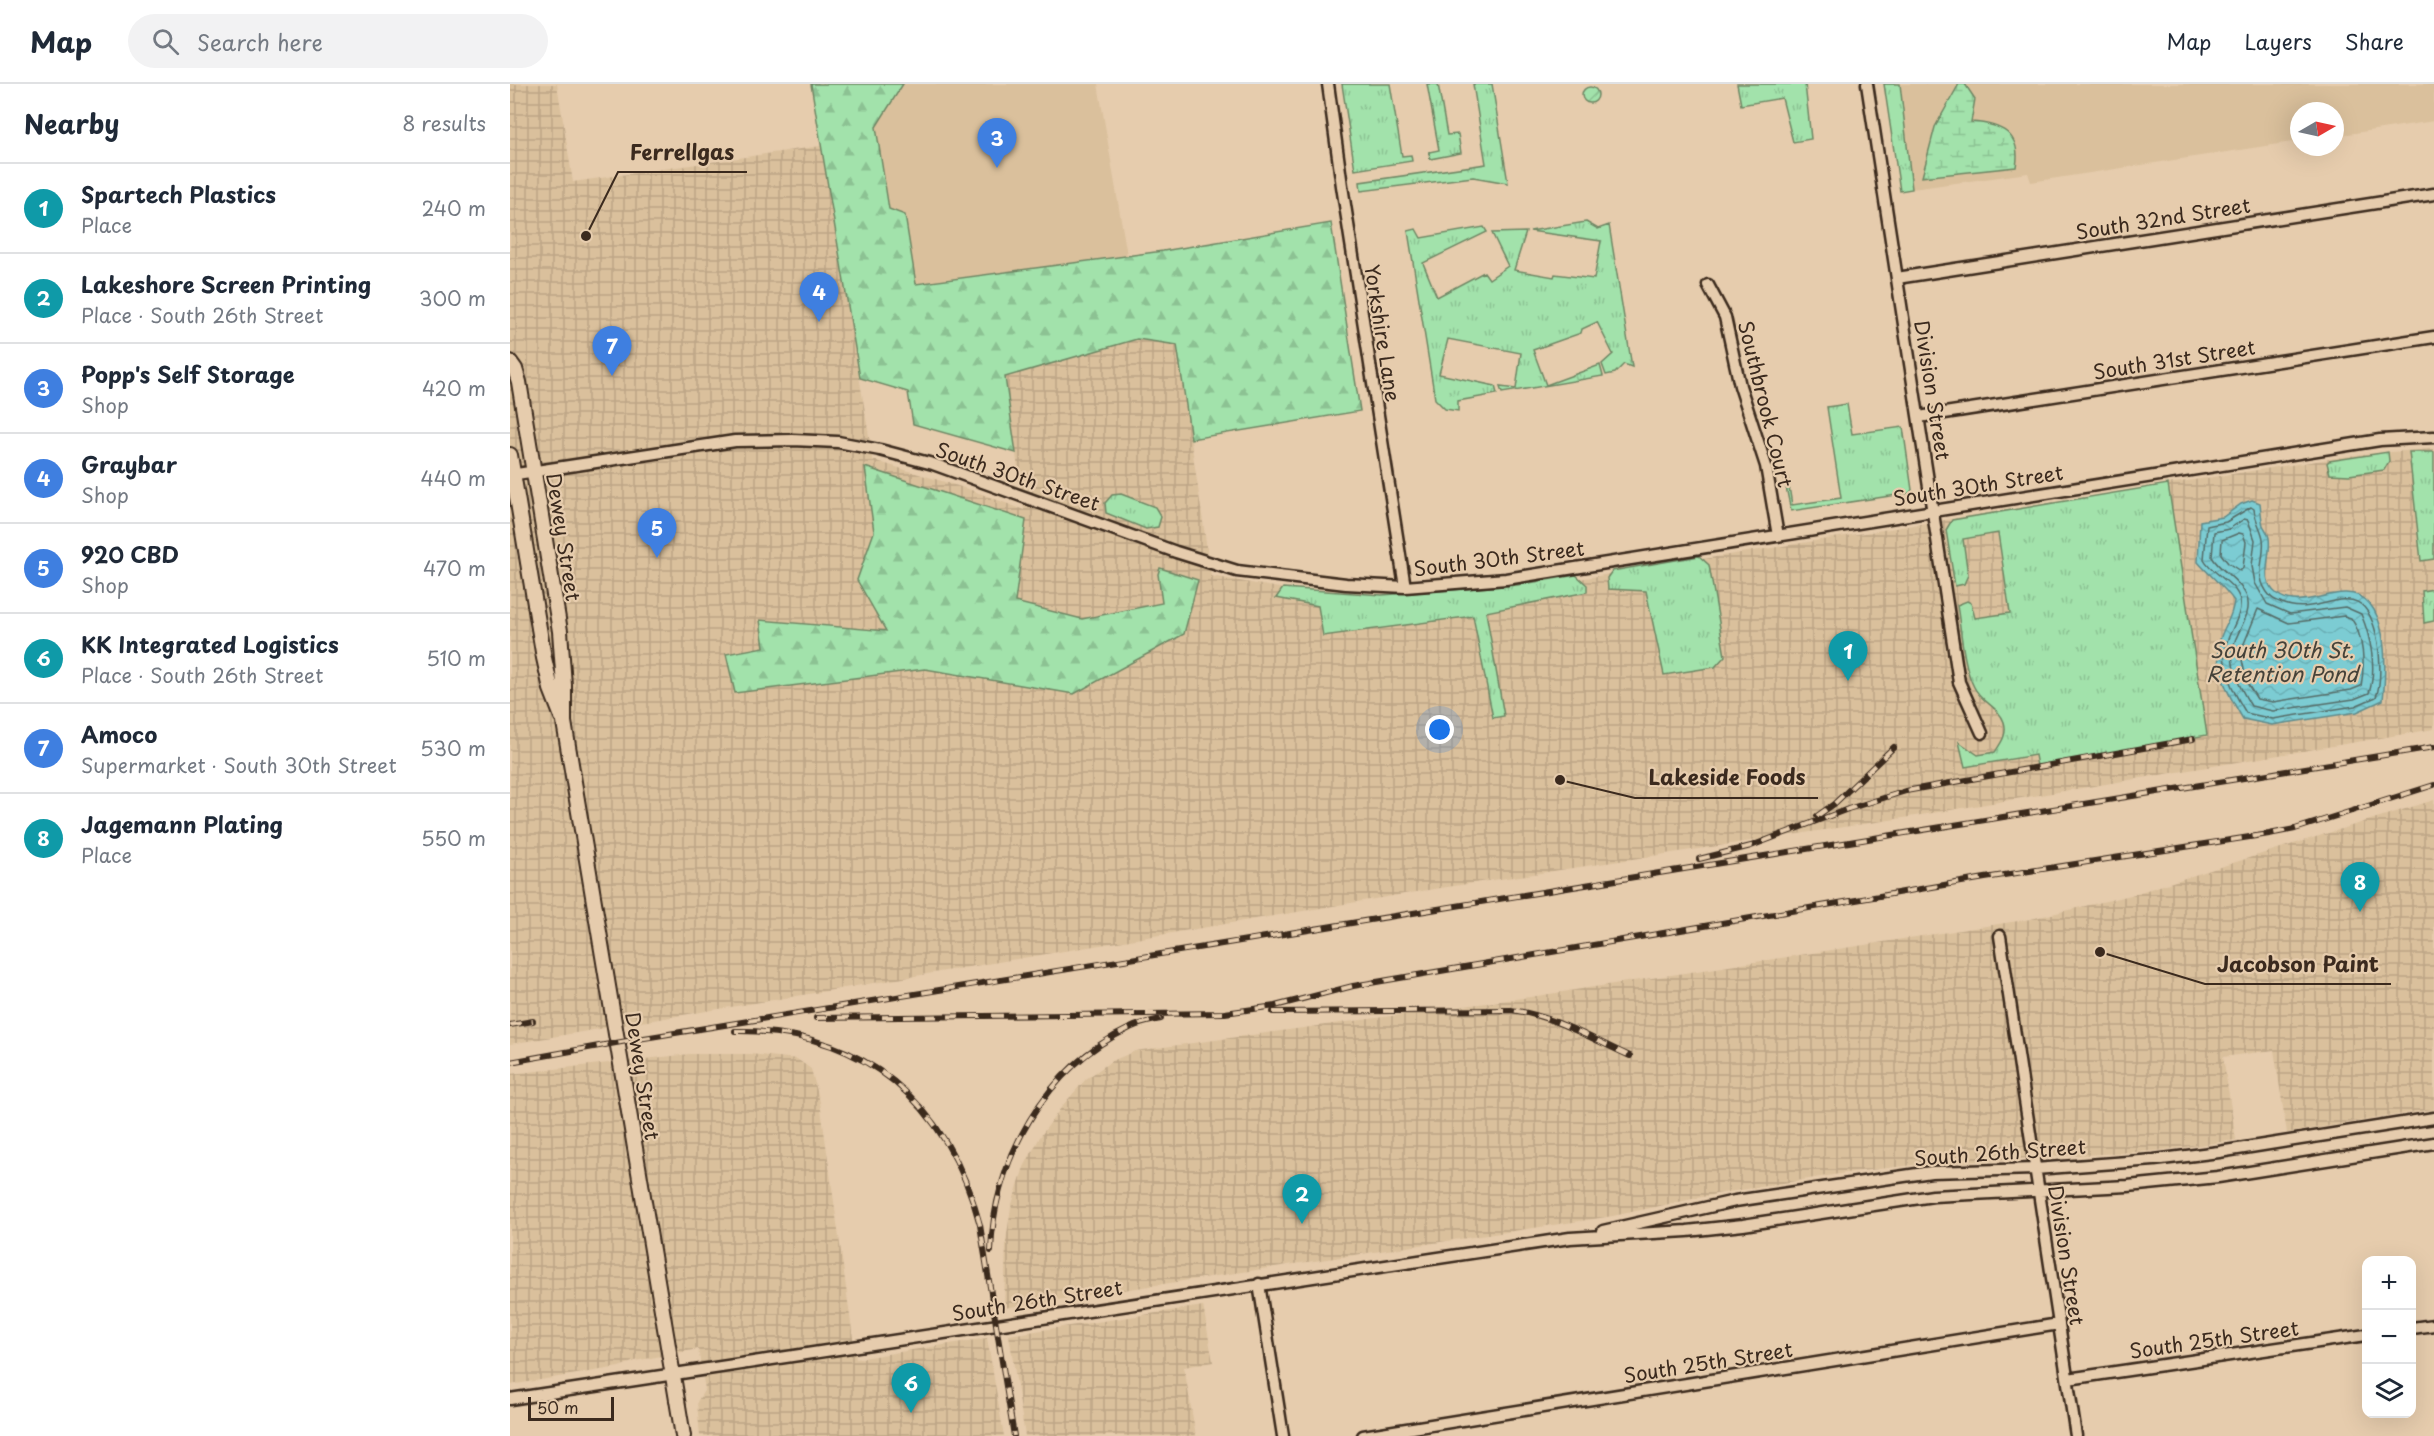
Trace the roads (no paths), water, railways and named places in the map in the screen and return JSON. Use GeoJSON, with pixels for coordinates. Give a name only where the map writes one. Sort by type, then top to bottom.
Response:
{"type":"FeatureCollection","features":[{"type":"Feature","properties":{"kind":"street","name":"Yorkshire Lane"},"geometry":{"type":"LineString","coordinates":[[1328,84],[1341,186],[1405,587]]}},
{"type":"Feature","properties":{"kind":"street","name":"Division Street"},"geometry":{"type":"LineString","coordinates":[[1867,84],[1959,682],[1982,733]]}},
{"type":"Feature","properties":{"kind":"street","name":"South 32nd Street"},"geometry":{"type":"LineString","coordinates":[[1897,278],[2434,194]]}},
{"type":"Feature","properties":{"kind":"street","name":"Southbrook Court"},"geometry":{"type":"LineString","coordinates":[[1708,285],[1725,317],[1740,386],[1766,466],[1778,536]]}},
{"type":"Feature","properties":{"kind":"street","name":"South 31st Street"},"geometry":{"type":"LineString","coordinates":[[1919,417],[2434,337]]}},
{"type":"Feature","properties":{"kind":"street","name":"Dewey Street"},"geometry":{"type":"LineString","coordinates":[[510,362],[518,376],[534,471],[561,644],[565,697],[564,722],[683,1436]]}},
{"type":"Feature","properties":{"kind":"street","name":"South 30th Street"},"geometry":{"type":"LineString","coordinates":[[512,475],[735,441],[838,442],[933,464],[1176,552],[1237,571],[1346,584],[1405,587],[1506,579],[2380,440],[2434,437]]}},
{"type":"Feature","properties":{"kind":"street","name":"Dewey Street"},"geometry":{"type":"LineString","coordinates":[[510,455],[544,658],[551,689],[564,722]]}},
{"type":"Feature","properties":{"kind":"street","name":"Division Street"},"geometry":{"type":"LineString","coordinates":[[2000,936],[2076,1436]]}},
{"type":"Feature","properties":{"kind":"street","name":"South 26th Street"},"geometry":{"type":"LineString","coordinates":[[510,1399],[1570,1238],[1746,1200],[1931,1172],[2035,1168],[2219,1152],[2434,1118]]}},
{"type":"Feature","properties":{"kind":"street","name":"South 26th Street"},"geometry":{"type":"LineString","coordinates":[[1570,1238],[1720,1227],[1933,1196],[2038,1192],[2218,1177],[2434,1143]]}},
{"type":"Feature","properties":{"kind":"street"},"geometry":{"type":"LineString","coordinates":[[1259,1284],[1284,1436]]}},
{"type":"Feature","properties":{"kind":"street","name":"South 25th Street"},"geometry":{"type":"LineString","coordinates":[[1364,1436],[2059,1324]]}},
{"type":"Feature","properties":{"kind":"street"},"geometry":{"type":"LineString","coordinates":[[2416,1327],[2434,1325]]}},
{"type":"Feature","properties":{"kind":"street","name":"South 25th Street"},"geometry":{"type":"LineString","coordinates":[[2068,1378],[2362,1336]]}},
{"type":"Feature","properties":{"kind":"water","name":"South 30th St. Retention Pond"},"geometry":{"type":"Polygon","coordinates":[[[2252,500],[2260,503],[2263,525],[2269,538],[2268,582],[2277,594],[2292,600],[2301,600],[2344,593],[2359,596],[2370,605],[2378,618],[2382,634],[2385,670],[2383,700],[2357,712],[2272,725],[2243,719],[2224,681],[2218,650],[2232,613],[2234,601],[2198,562],[2200,521],[2223,517],[2241,504],[2252,500]]]}},
{"type":"Feature","properties":{"kind":"railway"},"geometry":{"type":"LineString","coordinates":[[1699,859],[1751,846],[1848,809],[1906,791],[2193,739]]}},
{"type":"Feature","properties":{"kind":"railway"},"geometry":{"type":"LineString","coordinates":[[1817,816],[1834,804],[1894,747]]}},
{"type":"Feature","properties":{"kind":"railway"},"geometry":{"type":"LineString","coordinates":[[510,1062],[638,1039],[2434,747]]}},
{"type":"Feature","properties":{"kind":"railway"},"geometry":{"type":"LineString","coordinates":[[816,1018],[1225,1013],[1275,1006],[1353,986],[1985,878],[2269,834],[2295,829],[2434,785]]}},
{"type":"Feature","properties":{"kind":"railway"},"geometry":{"type":"LineString","coordinates":[[1273,1012],[1511,1010],[1557,1022],[1630,1056]]}},
{"type":"Feature","properties":{"kind":"railway"},"geometry":{"type":"LineString","coordinates":[[991,1251],[994,1217],[1002,1183],[1014,1151],[1030,1120],[1049,1092],[1073,1066],[1100,1045],[1134,1026],[1161,1019]]}},
{"type":"Feature","properties":{"kind":"railway"},"geometry":{"type":"LineString","coordinates":[[510,1025],[533,1021]]}},
{"type":"Feature","properties":{"kind":"railway"},"geometry":{"type":"LineString","coordinates":[[735,1031],[781,1034],[823,1043],[861,1059],[894,1082],[922,1109],[946,1143],[966,1182],[980,1225],[1014,1436]]}},
{"type":"Feature","properties":{"kind":"place","name":"Popp's Self Storage"},"geometry":{"type":"Point","coordinates":[997,168]}},
{"type":"Feature","properties":{"kind":"place","name":"Ferrellgas"},"geometry":{"type":"Point","coordinates":[586,236]}},
{"type":"Feature","properties":{"kind":"place","name":"Graybar"},"geometry":{"type":"Point","coordinates":[819,322]}},
{"type":"Feature","properties":{"kind":"place","name":"Amoco"},"geometry":{"type":"Point","coordinates":[612,376]}},
{"type":"Feature","properties":{"kind":"place","name":"920 CBD"},"geometry":{"type":"Point","coordinates":[657,558]}},
{"type":"Feature","properties":{"kind":"place","name":"Spartech Plastics"},"geometry":{"type":"Point","coordinates":[1848,681]}},
{"type":"Feature","properties":{"kind":"place","name":"Lakeside Foods"},"geometry":{"type":"Point","coordinates":[1560,780]}},
{"type":"Feature","properties":{"kind":"place","name":"Jagemann Plating"},"geometry":{"type":"Point","coordinates":[2360,912]}},
{"type":"Feature","properties":{"kind":"place","name":"Jacobson Paint"},"geometry":{"type":"Point","coordinates":[2100,952]}},
{"type":"Feature","properties":{"kind":"place","name":"Lakeshore Screen Printing"},"geometry":{"type":"Point","coordinates":[1302,1224]}},
{"type":"Feature","properties":{"kind":"place","name":"KK Integrated Logistics"},"geometry":{"type":"Point","coordinates":[911,1413]}}]}
